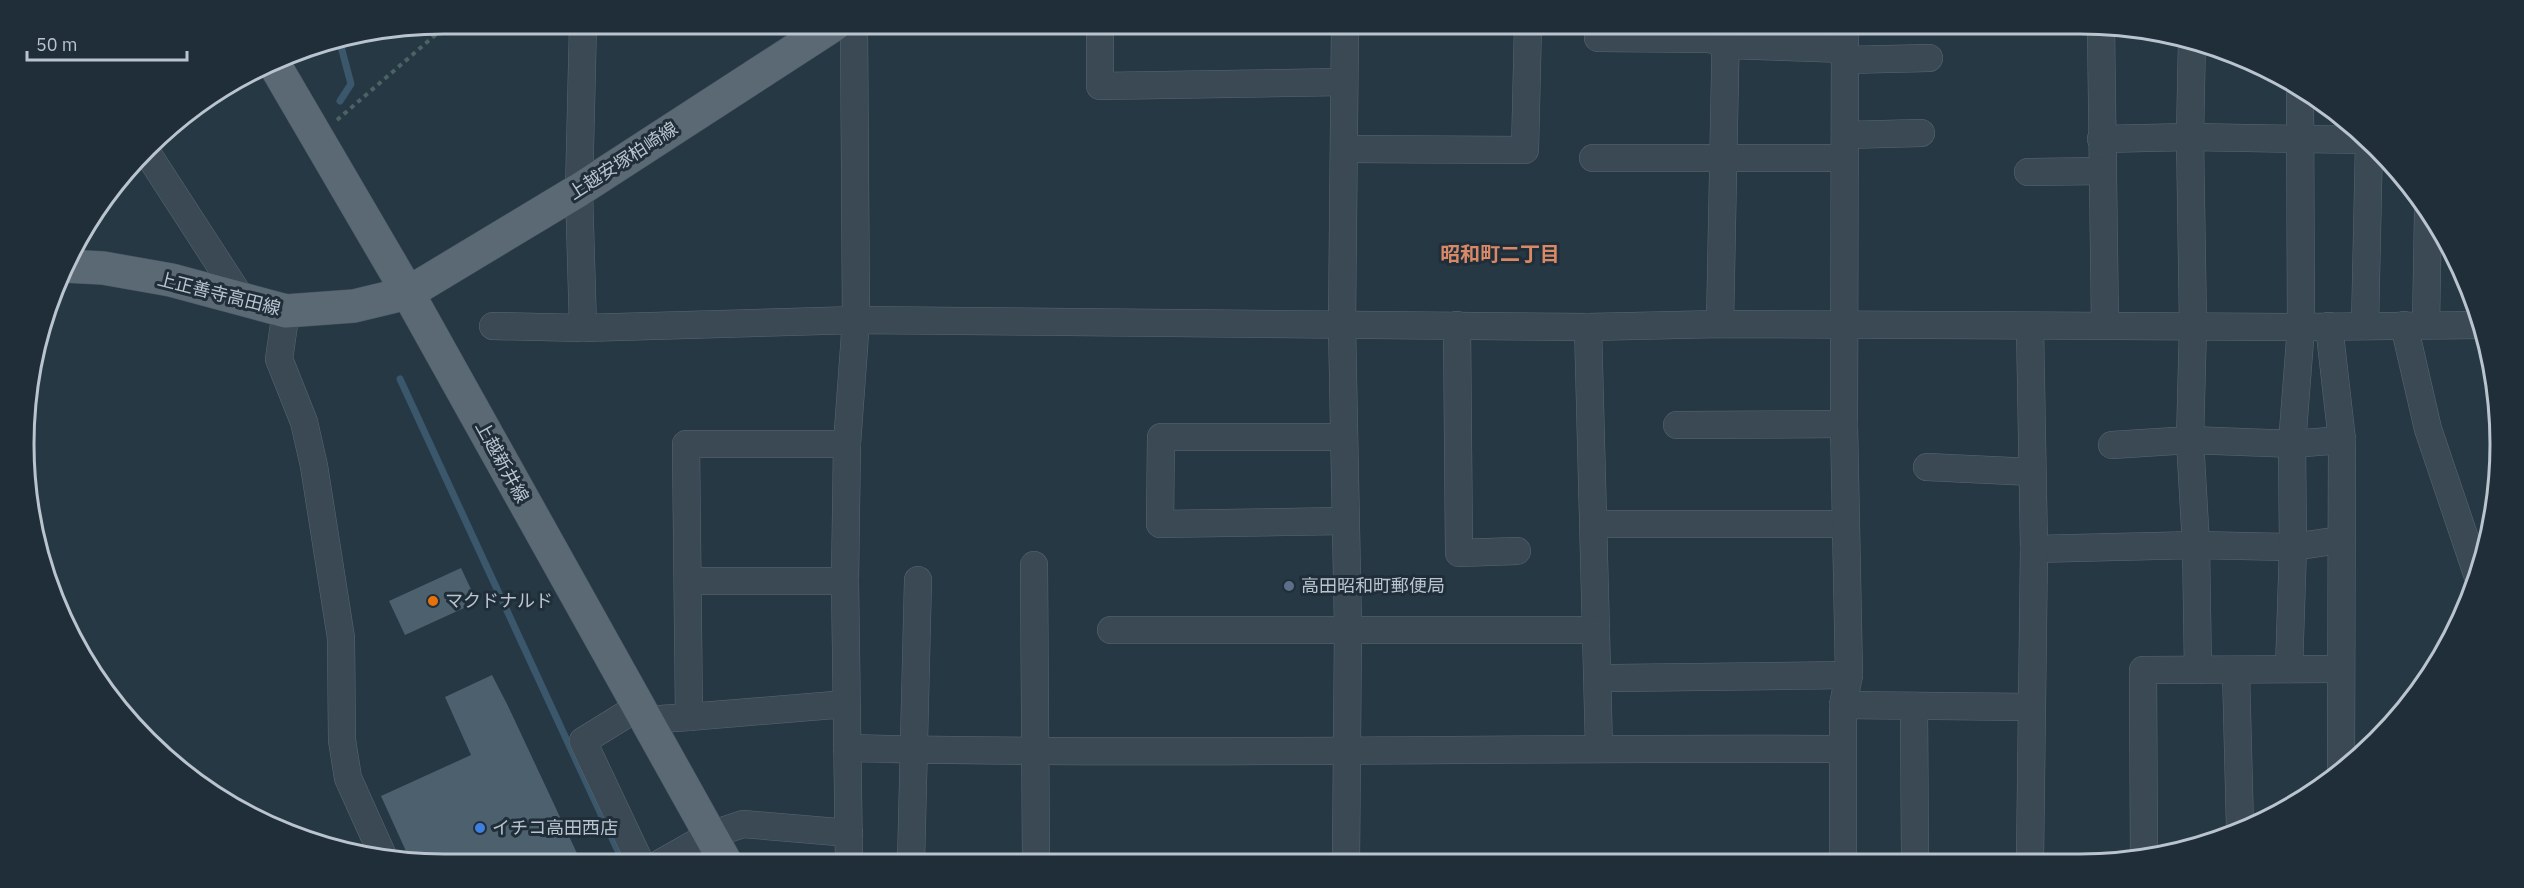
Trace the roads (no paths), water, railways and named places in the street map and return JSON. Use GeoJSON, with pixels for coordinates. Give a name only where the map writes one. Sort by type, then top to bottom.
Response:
{"type":"FeatureCollection","features":[{"type":"Feature","properties":{"kind":"main road","name":"上越安塚柏崎線"},"geometry":{"type":"LineString","coordinates":[[408,293],[579,190],[820,34]]}},
{"type":"Feature","properties":{"kind":"main road","name":"上越新井線"},"geometry":{"type":"LineString","coordinates":[[278,70],[408,293],[721,854]]}},
{"type":"Feature","properties":{"kind":"main road","name":"上正善寺高田線"},"geometry":{"type":"LineString","coordinates":[[75,267],[103,268],[171,280],[243,302],[286,311],[354,306],[408,293]]}},
{"type":"Feature","properties":{"kind":"street"},"geometry":{"type":"LineString","coordinates":[[583,34],[579,190],[583,328]]}},
{"type":"Feature","properties":{"kind":"street"},"geometry":{"type":"LineString","coordinates":[[849,854],[845,581],[847,444],[856,320],[854,34]]}},
{"type":"Feature","properties":{"kind":"street"},"geometry":{"type":"LineString","coordinates":[[1100,34],[1100,86],[1344,82]]}},
{"type":"Feature","properties":{"kind":"street"},"geometry":{"type":"LineString","coordinates":[[1345,34],[1342,325],[1344,521],[1348,628],[1345,752],[1346,854]]}},
{"type":"Feature","properties":{"kind":"street"},"geometry":{"type":"LineString","coordinates":[[1345,149],[1535,149],[1529,34]]}},
{"type":"Feature","properties":{"kind":"street"},"geometry":{"type":"LineString","coordinates":[[1598,38],[1710,39],[1726,34],[1845,44],[1929,58]]}},
{"type":"Feature","properties":{"kind":"street"},"geometry":{"type":"LineString","coordinates":[[1720,324],[1726,34]]}},
{"type":"Feature","properties":{"kind":"street"},"geometry":{"type":"LineString","coordinates":[[2102,35],[2101,139],[2105,325]]}},
{"type":"Feature","properties":{"kind":"street"},"geometry":{"type":"LineString","coordinates":[[1843,854],[1843,705],[1850,675],[1844,424],[1845,44]]}},
{"type":"Feature","properties":{"kind":"street"},"geometry":{"type":"LineString","coordinates":[[2192,50],[2190,137],[2193,325],[2190,440],[2196,545],[2198,670]]}},
{"type":"Feature","properties":{"kind":"street"},"geometry":{"type":"LineString","coordinates":[[2289,669],[2293,547],[2292,444],[2301,327],[2300,99]]}},
{"type":"Feature","properties":{"kind":"street"},"geometry":{"type":"LineString","coordinates":[[1593,158],[1725,158],[1845,147],[1921,133]]}},
{"type":"Feature","properties":{"kind":"street"},"geometry":{"type":"LineString","coordinates":[[2101,139],[2190,137],[2355,141]]}},
{"type":"Feature","properties":{"kind":"street"},"geometry":{"type":"LineString","coordinates":[[2365,326],[2368,152]]}},
{"type":"Feature","properties":{"kind":"street"},"geometry":{"type":"LineString","coordinates":[[150,158],[243,302]]}},
{"type":"Feature","properties":{"kind":"street"},"geometry":{"type":"LineString","coordinates":[[2028,172],[2102,171]]}},
{"type":"Feature","properties":{"kind":"street"},"geometry":{"type":"LineString","coordinates":[[2426,226],[2415,325],[2428,429],[2475,552]]}},
{"type":"Feature","properties":{"kind":"street"},"geometry":{"type":"LineString","coordinates":[[286,311],[279,359],[304,422],[314,466],[341,638],[342,740],[348,778],[380,848]]}},
{"type":"Feature","properties":{"kind":"street"},"geometry":{"type":"LineString","coordinates":[[493,326],[583,328],[856,320],[1588,327],[1720,324],[2301,327],[2472,325]]}},
{"type":"Feature","properties":{"kind":"street"},"geometry":{"type":"LineString","coordinates":[[1457,325],[1459,553],[1517,551]]}},
{"type":"Feature","properties":{"kind":"street"},"geometry":{"type":"LineString","coordinates":[[2030,326],[2034,549],[2030,854]]}},
{"type":"Feature","properties":{"kind":"street"},"geometry":{"type":"LineString","coordinates":[[2329,326],[2342,440],[2341,759]]}},
{"type":"Feature","properties":{"kind":"street"},"geometry":{"type":"LineString","coordinates":[[1588,327],[1599,747]]}},
{"type":"Feature","properties":{"kind":"street"},"geometry":{"type":"LineString","coordinates":[[1677,425],[1844,424]]}},
{"type":"Feature","properties":{"kind":"street"},"geometry":{"type":"LineString","coordinates":[[1344,436],[1161,437],[1161,524],[1344,521]]}},
{"type":"Feature","properties":{"kind":"street"},"geometry":{"type":"LineString","coordinates":[[2112,445],[2190,440],[2292,444],[2342,440]]}},
{"type":"Feature","properties":{"kind":"street"},"geometry":{"type":"LineString","coordinates":[[689,717],[686,444],[847,444]]}},
{"type":"Feature","properties":{"kind":"street"},"geometry":{"type":"LineString","coordinates":[[1927,467],[2032,472]]}},
{"type":"Feature","properties":{"kind":"street"},"geometry":{"type":"LineString","coordinates":[[1594,524],[1845,524]]}},
{"type":"Feature","properties":{"kind":"street"},"geometry":{"type":"LineString","coordinates":[[2034,549],[2196,545],[2293,547],[2340,540]]}},
{"type":"Feature","properties":{"kind":"street"},"geometry":{"type":"LineString","coordinates":[[1034,565],[1036,854]]}},
{"type":"Feature","properties":{"kind":"street"},"geometry":{"type":"LineString","coordinates":[[911,854],[918,580]]}},
{"type":"Feature","properties":{"kind":"street"},"geometry":{"type":"LineString","coordinates":[[688,581],[845,581]]}},
{"type":"Feature","properties":{"kind":"street"},"geometry":{"type":"LineString","coordinates":[[1111,630],[1348,628],[1596,630]]}},
{"type":"Feature","properties":{"kind":"street"},"geometry":{"type":"LineString","coordinates":[[2144,848],[2143,670],[2340,669]]}},
{"type":"Feature","properties":{"kind":"street"},"geometry":{"type":"LineString","coordinates":[[2236,671],[2240,821]]}},
{"type":"Feature","properties":{"kind":"street"},"geometry":{"type":"LineString","coordinates":[[1615,678],[1850,675]]}},
{"type":"Feature","properties":{"kind":"street"},"geometry":{"type":"LineString","coordinates":[[636,854],[583,741],[642,714],[689,717],[846,704]]}},
{"type":"Feature","properties":{"kind":"street"},"geometry":{"type":"LineString","coordinates":[[1843,705],[2031,707]]}},
{"type":"Feature","properties":{"kind":"street"},"geometry":{"type":"LineString","coordinates":[[1914,706],[1915,854]]}},
{"type":"Feature","properties":{"kind":"street"},"geometry":{"type":"LineString","coordinates":[[847,748],[1035,752],[1345,752],[1599,747],[1842,749]]}},
{"type":"Feature","properties":{"kind":"street"},"geometry":{"type":"LineString","coordinates":[[677,854],[710,835],[743,824],[849,833]]}},
{"type":"Feature","properties":{"kind":"waterway"},"geometry":{"type":"LineString","coordinates":[[340,101],[351,84],[341,47]]}},
{"type":"Feature","properties":{"kind":"waterway"},"geometry":{"type":"LineString","coordinates":[[400,379],[619,854]]}},
{"type":"Feature","properties":{"kind":"place","name":"高田昭和町郵便局"},"geometry":{"type":"Point","coordinates":[1289,586]}},
{"type":"Feature","properties":{"kind":"place","name":"マクドナルド"},"geometry":{"type":"Point","coordinates":[433,601]}},
{"type":"Feature","properties":{"kind":"place","name":"イチコ高田西店"},"geometry":{"type":"Point","coordinates":[480,828]}},
{"type":"Feature","properties":{"kind":"district","name":"昭和町二丁目"},"geometry":{"type":"Point","coordinates":[1500,254]}}]}
